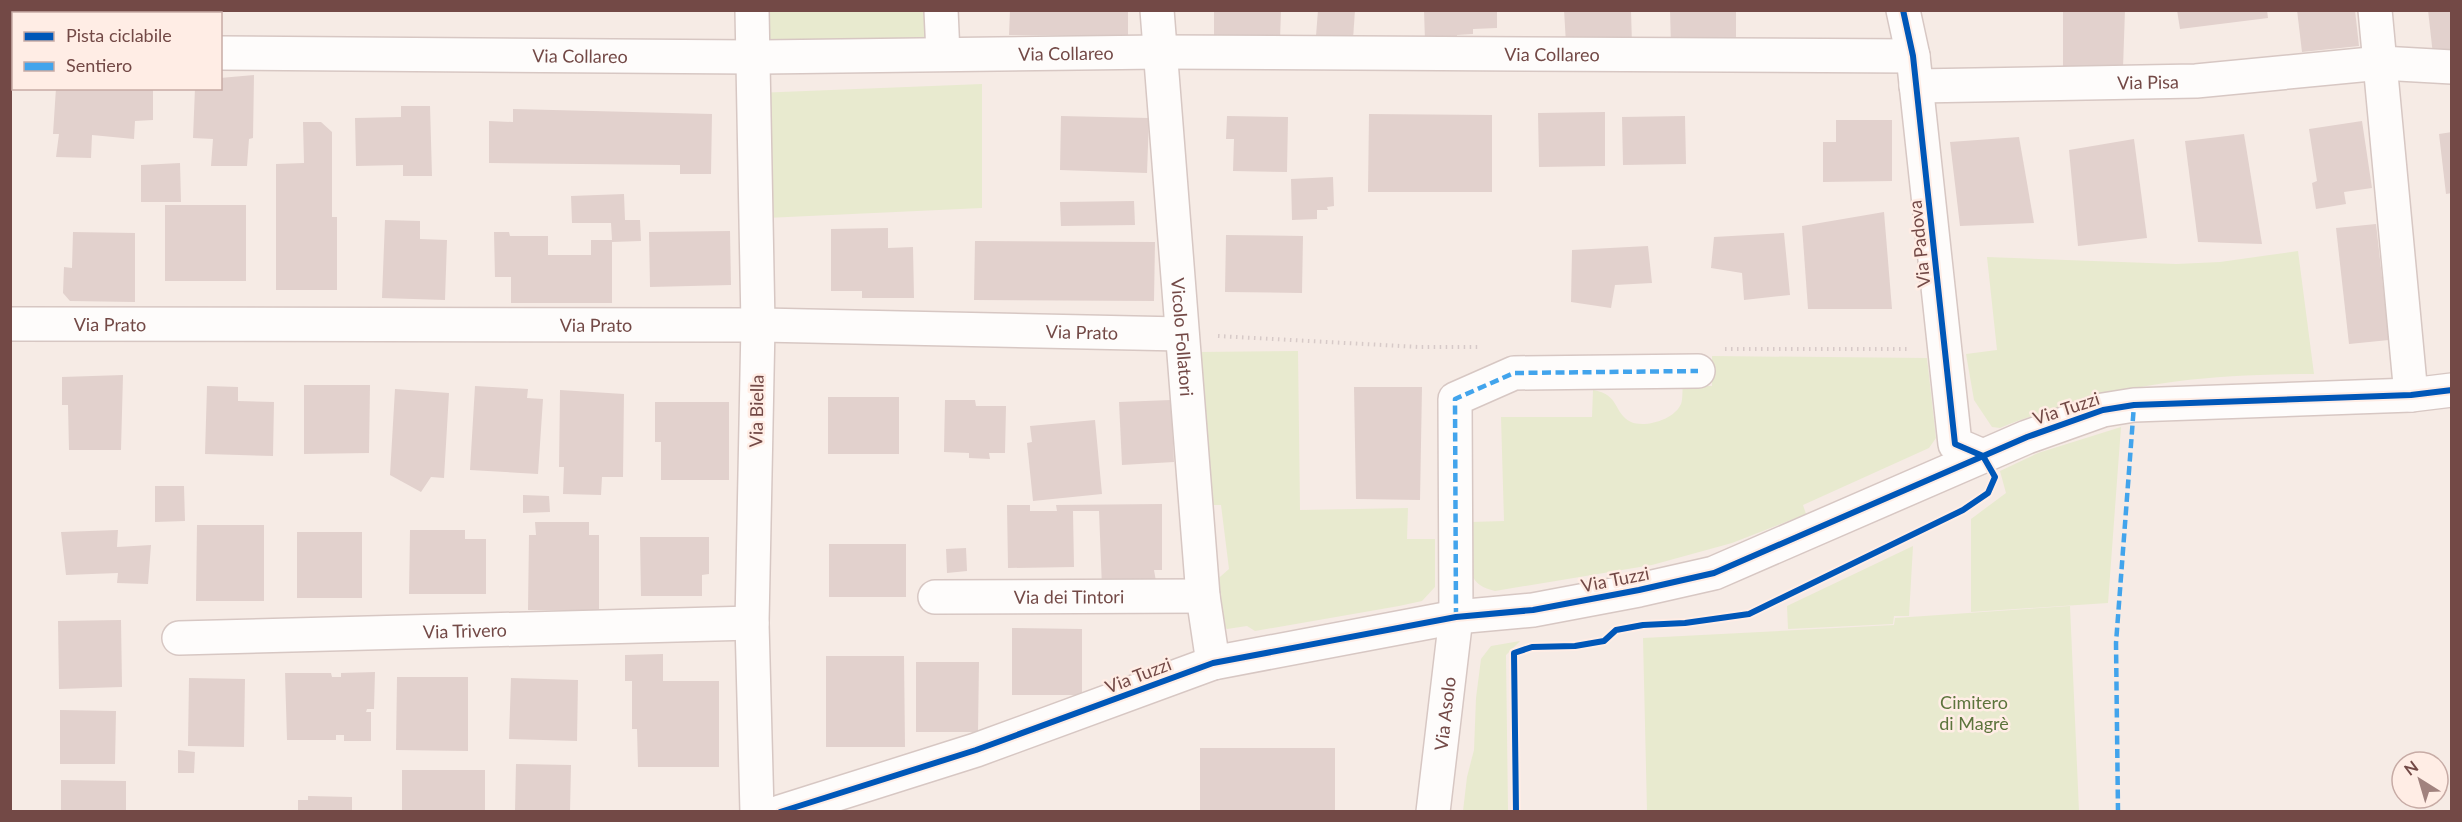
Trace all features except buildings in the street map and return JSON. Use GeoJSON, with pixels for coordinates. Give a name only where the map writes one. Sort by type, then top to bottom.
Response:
{"type":"FeatureCollection","features":[{"type":"Feature","properties":{"kind":"street","name":"Via Biella"},"geometry":{"type":"LineString","coordinates":[[752,10],[758,325],[752,622],[757,812]]}},
{"type":"Feature","properties":{"kind":"street"},"geometry":{"type":"LineString","coordinates":[[941,10],[943,54]]}},
{"type":"Feature","properties":{"kind":"street","name":"Vicolo Follatori"},"geometry":{"type":"LineString","coordinates":[[1157,10],[1203,596],[1212,663]]}},
{"type":"Feature","properties":{"kind":"street","name":"Via Padova"},"geometry":{"type":"LineString","coordinates":[[1903,10],[1914,71],[1955,444],[1983,456]]}},
{"type":"Feature","properties":{"kind":"street"},"geometry":{"type":"LineString","coordinates":[[2375,10],[2410,395]]}},
{"type":"Feature","properties":{"kind":"street","name":"Via Collareo"},"geometry":{"type":"LineString","coordinates":[[222,53],[752,57],[1161,52],[1914,71]]}},
{"type":"Feature","properties":{"kind":"street","name":"Via Pisa"},"geometry":{"type":"LineString","coordinates":[[1914,71],[2196,81],[2381,63],[2451,68]]}},
{"type":"Feature","properties":{"kind":"street","name":"Via Prato"},"geometry":{"type":"LineString","coordinates":[[10,324],[758,325],[1181,334]]}},
{"type":"Feature","properties":{"kind":"street","name":"Via Asolo"},"geometry":{"type":"LineString","coordinates":[[1433,812],[1456,617],[1455,399],[1514,373],[1698,371]]}},
{"type":"Feature","properties":{"kind":"street","name":"Via Tuzzi"},"geometry":{"type":"LineString","coordinates":[[780,812],[976,750],[1212,663],[1456,617],[1533,610],[1714,573],[2027,437],[2103,410],[2134,405],[2410,395],[2451,390]]}},
{"type":"Feature","properties":{"kind":"street","name":"Via dei Tintori"},"geometry":{"type":"LineString","coordinates":[[935,597],[1203,596]]}},
{"type":"Feature","properties":{"kind":"street","name":"Via Trivero"},"geometry":{"type":"LineString","coordinates":[[179,638],[752,622]]}},
{"type":"Feature","properties":{"kind":"path"},"geometry":{"type":"LineString","coordinates":[[1654,624],[1749,614],[1963,510],[1988,493],[1995,477],[1983,456]]}},
{"type":"Feature","properties":{"kind":"path"},"geometry":{"type":"LineString","coordinates":[[1516,812],[1514,653],[1532,647],[1575,646],[1604,641],[1616,630]]}},
{"type":"Feature","properties":{"kind":"green space"},"geometry":{"type":"Polygon","coordinates":[[[200,10],[200,12],[25,11],[200,10]]]}},
{"type":"Feature","properties":{"kind":"green space"},"geometry":{"type":"Polygon","coordinates":[[[756,11],[930,11],[930,70],[754,69],[756,11]]]}},
{"type":"Feature","properties":{"kind":"green space"},"geometry":{"type":"Polygon","coordinates":[[[982,84],[982,208],[766,218],[756,93],[982,84]]]}},
{"type":"Feature","properties":{"kind":"green space"},"geometry":{"type":"Polygon","coordinates":[[[2298,251],[2314,374],[2219,377],[2157,384],[2096,397],[2024,418],[2000,428],[1992,427],[1974,400],[1966,354],[1997,350],[1987,257],[2176,264],[2220,262],[2298,251]]]}},
{"type":"Feature","properties":{"kind":"green space"},"geometry":{"type":"Polygon","coordinates":[[[1298,351],[1300,510],[1408,508],[1407,539],[1435,539],[1435,587],[1422,601],[1399,606],[1255,631],[1247,626],[1227,629],[1223,626],[1213,583],[1229,569],[1221,505],[1208,505],[1199,352],[1298,351]]]}},
{"type":"Feature","properties":{"kind":"green space"},"geometry":{"type":"Polygon","coordinates":[[[1712,356],[1927,358],[1936,438],[1929,448],[1803,505],[1806,514],[1732,543],[1652,565],[1495,591],[1477,583],[1471,573],[1471,522],[1504,521],[1501,417],[1592,417],[1593,390],[1608,395],[1621,414],[1631,422],[1644,424],[1659,421],[1677,410],[1682,402],[1683,385],[1712,386],[1712,356]]]}},
{"type":"Feature","properties":{"kind":"green space"},"geometry":{"type":"Polygon","coordinates":[[[2121,427],[2108,603],[1971,612],[1971,519],[2006,493],[2000,471],[2038,453],[2121,427]]]}},
{"type":"Feature","properties":{"kind":"green space"},"geometry":{"type":"Polygon","coordinates":[[[1913,546],[1909,616],[1894,616],[1893,624],[1788,629],[1787,606],[1913,546]]]}},
{"type":"Feature","properties":{"kind":"green space","name":"Cimitero di Magrè"},"geometry":{"type":"Polygon","coordinates":[[[2070,606],[2079,811],[1647,811],[1643,638],[1894,625],[1895,618],[2070,606]]]}},
{"type":"Feature","properties":{"kind":"green space"},"geometry":{"type":"Polygon","coordinates":[[[1520,641],[1506,655],[1508,811],[1463,811],[1467,777],[1474,750],[1476,698],[1481,659],[1491,646],[1520,641]]]}},
{"type":"Feature","properties":{"kind":"marked path"},"geometry":{"type":"LineString","coordinates":[[1456,617],[1455,399],[1514,373],[1698,371]]}},
{"type":"Feature","properties":{"kind":"marked path"},"geometry":{"type":"LineString","coordinates":[[2118,812],[2116,643],[2134,405]]}},
{"type":"Feature","properties":{"kind":"cycle path"},"geometry":{"type":"LineString","coordinates":[[1516,812],[1514,653],[1532,647],[1575,646],[1604,641],[1616,630],[1643,625],[1685,623],[1749,614],[1963,510],[1988,493],[1995,477],[1983,456],[1955,444],[1913,56],[1903,10]]}},
{"type":"Feature","properties":{"kind":"cycle path"},"geometry":{"type":"LineString","coordinates":[[780,812],[976,750],[1213,663],[1456,617],[1533,610],[1714,573],[2027,437],[2103,410],[2134,405],[2411,395],[2452,390]]}}]}
